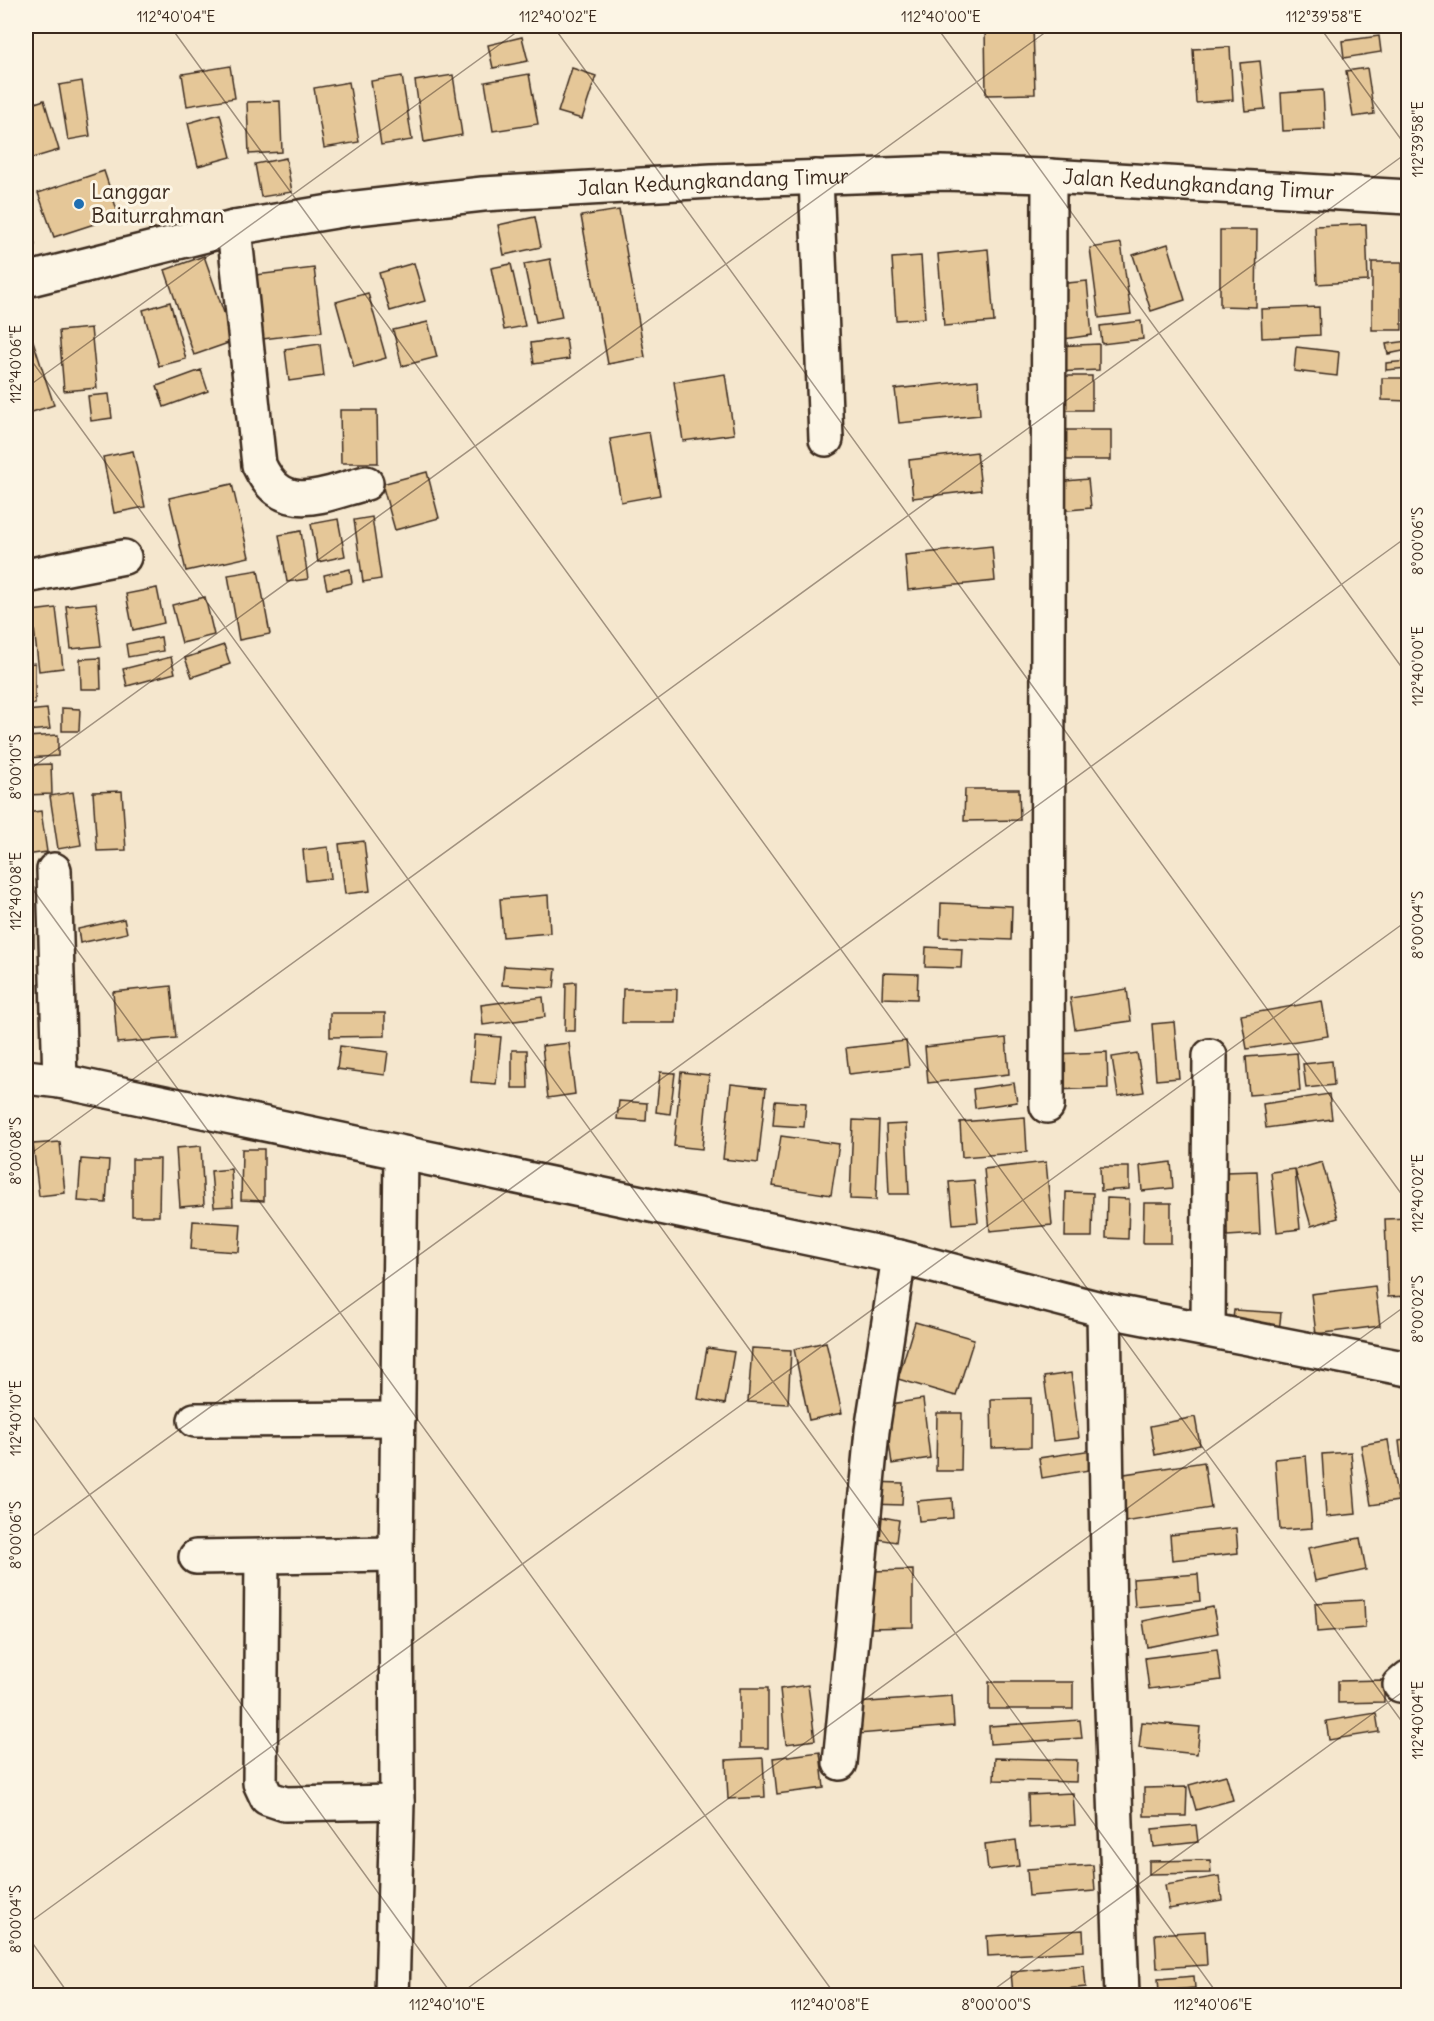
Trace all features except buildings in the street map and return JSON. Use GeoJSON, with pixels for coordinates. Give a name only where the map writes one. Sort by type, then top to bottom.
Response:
{"type":"FeatureCollection","features":[{"type":"Feature","properties":{"kind":"street","name":"Jalan Kedungkandang Timur"},"geometry":{"type":"LineString","coordinates":[[26,280],[234,228],[348,209],[483,194],[712,181],[941,174],[1048,176],[1408,197]]}},
{"type":"Feature","properties":{"kind":"street"},"geometry":{"type":"LineString","coordinates":[[1047,1106],[1048,176]]}},
{"type":"Feature","properties":{"kind":"street"},"geometry":{"type":"LineString","coordinates":[[816,177],[826,438]]}},
{"type":"Feature","properties":{"kind":"street"},"geometry":{"type":"LineString","coordinates":[[234,228],[259,465],[267,481],[282,494],[304,499],[366,483]]}},
{"type":"Feature","properties":{"kind":"street"},"geometry":{"type":"LineString","coordinates":[[26,576],[124,557]]}},
{"type":"Feature","properties":{"kind":"street"},"geometry":{"type":"LineString","coordinates":[[54,870],[60,1081]]}},
{"type":"Feature","properties":{"kind":"street"},"geometry":{"type":"LineString","coordinates":[[1208,1329],[1210,1056]]}},
{"type":"Feature","properties":{"kind":"street"},"geometry":{"type":"LineString","coordinates":[[26,1077],[60,1081],[900,1257],[1104,1310],[1408,1369]]}},
{"type":"Feature","properties":{"kind":"street"},"geometry":{"type":"LineString","coordinates":[[392,1995],[397,1802],[396,1554],[401,1153]]}},
{"type":"Feature","properties":{"kind":"street"},"geometry":{"type":"LineString","coordinates":[[840,1763],[872,1431],[900,1257]]}},
{"type":"Feature","properties":{"kind":"street"},"geometry":{"type":"LineString","coordinates":[[1104,1310],[1109,1621],[1122,1995]]}},
{"type":"Feature","properties":{"kind":"street"},"geometry":{"type":"LineString","coordinates":[[195,1420],[398,1419]]}},
{"type":"Feature","properties":{"kind":"street"},"geometry":{"type":"LineString","coordinates":[[195,1557],[396,1554]]}},
{"type":"Feature","properties":{"kind":"street"},"geometry":{"type":"LineString","coordinates":[[262,1556],[260,1783],[267,1798],[285,1804],[397,1802]]}},
{"type":"Feature","properties":{"kind":"place","name":"Langgar Baiturrahman"},"geometry":{"type":"Point","coordinates":[79,204]}}]}
